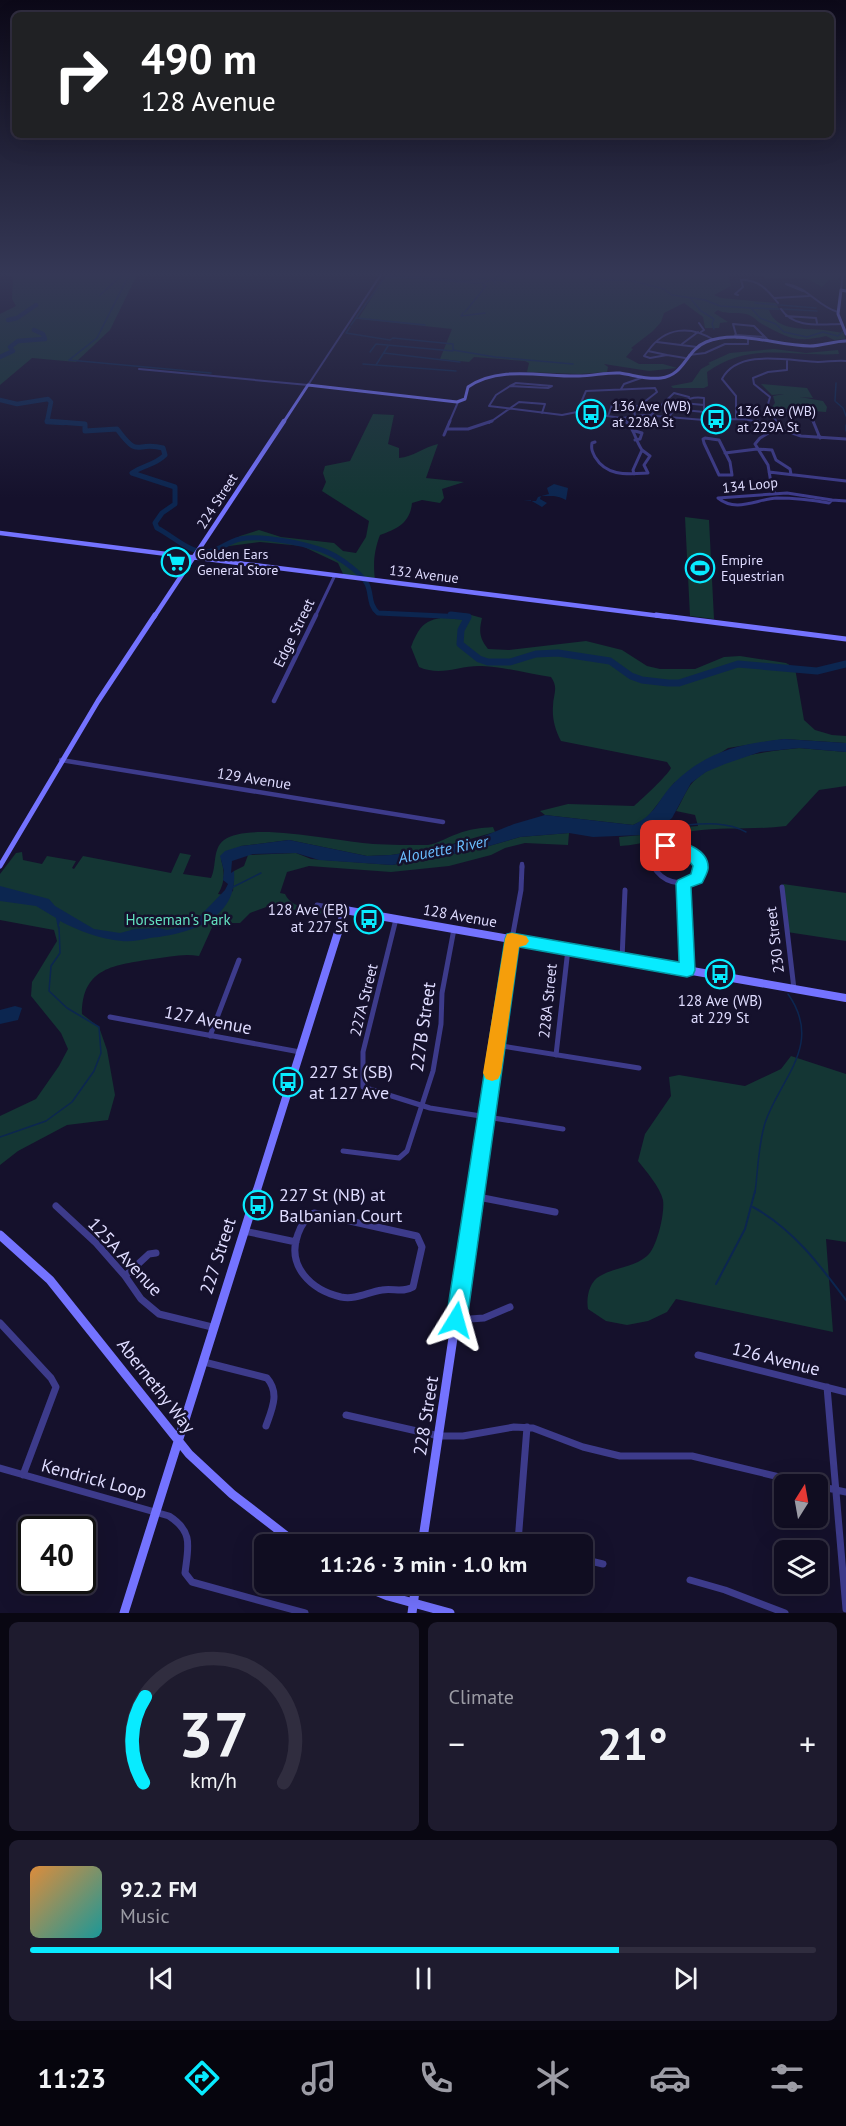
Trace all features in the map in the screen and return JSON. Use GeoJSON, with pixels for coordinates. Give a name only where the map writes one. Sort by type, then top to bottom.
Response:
{"type":"FeatureCollection","features":[{"type":"Feature","properties":{"kind":"street","name":"224 Street"},"geometry":{"type":"LineString","coordinates":[[0,866],[61,760],[332,348]]}},
{"type":"Feature","properties":{"kind":"street"},"geometry":{"type":"LineString","coordinates":[[651,348],[644,356],[647,358],[667,355]]}},
{"type":"Feature","properties":{"kind":"street"},"geometry":{"type":"LineString","coordinates":[[621,389],[624,384],[641,378],[675,375],[696,348]]}},
{"type":"Feature","properties":{"kind":"street"},"geometry":{"type":"LineString","coordinates":[[648,351],[687,357],[716,348]]}},
{"type":"Feature","properties":{"kind":"street"},"geometry":{"type":"LineString","coordinates":[[736,419],[736,396],[722,379],[726,371],[759,359],[846,361]]}},
{"type":"Feature","properties":{"kind":"street"},"geometry":{"type":"LineString","coordinates":[[768,409],[770,397],[754,384],[753,378],[768,372],[787,370],[787,360]]}},
{"type":"Feature","properties":{"kind":"street"},"geometry":{"type":"LineString","coordinates":[[139,369],[458,402],[465,399],[469,386],[495,377],[522,374],[575,376],[612,373],[641,378]]}},
{"type":"Feature","properties":{"kind":"street"},"geometry":{"type":"LineString","coordinates":[[510,386],[548,388],[552,386],[531,382],[516,383],[510,386],[494,396],[489,405],[564,415],[577,412],[622,418],[650,416],[758,421],[801,435],[846,439]]}},
{"type":"Feature","properties":{"kind":"street"},"geometry":{"type":"LineString","coordinates":[[577,412],[586,391],[655,388],[657,392],[633,412],[635,416]]}},
{"type":"Feature","properties":{"kind":"street"},"geometry":{"type":"LineString","coordinates":[[650,416],[674,393],[704,398],[704,420]]}},
{"type":"Feature","properties":{"kind":"street"},"geometry":{"type":"LineString","coordinates":[[669,417],[674,409],[689,397]]}},
{"type":"Feature","properties":{"kind":"street"},"geometry":{"type":"LineString","coordinates":[[444,435],[458,402]]}},
{"type":"Feature","properties":{"kind":"street"},"geometry":{"type":"LineString","coordinates":[[447,429],[465,430],[480,427],[498,419],[519,402],[545,404],[542,413]]}},
{"type":"Feature","properties":{"kind":"street"},"geometry":{"type":"LineString","coordinates":[[683,403],[704,405]]}},
{"type":"Feature","properties":{"kind":"street"},"geometry":{"type":"LineString","coordinates":[[608,416],[610,406],[614,404],[639,406]]}},
{"type":"Feature","properties":{"kind":"street"},"geometry":{"type":"LineString","coordinates":[[674,409],[704,412]]}},
{"type":"Feature","properties":{"kind":"street"},"geometry":{"type":"LineString","coordinates":[[768,409],[810,412],[820,438]]}},
{"type":"Feature","properties":{"kind":"street"},"geometry":{"type":"LineString","coordinates":[[768,409],[779,421],[777,428],[756,441],[757,449],[768,465],[772,489],[775,493]]}},
{"type":"Feature","properties":{"kind":"street"},"geometry":{"type":"LineString","coordinates":[[622,418],[635,431],[642,433],[640,439],[636,440]]}},
{"type":"Feature","properties":{"kind":"street"},"geometry":{"type":"LineString","coordinates":[[595,442],[591,446],[601,466],[607,471],[648,473],[644,465],[650,456],[642,450],[636,440],[635,431]]}},
{"type":"Feature","properties":{"kind":"street"},"geometry":{"type":"LineString","coordinates":[[703,439],[719,440],[725,453],[733,474],[722,476],[703,439]]}},
{"type":"Feature","properties":{"kind":"street"},"geometry":{"type":"LineString","coordinates":[[725,453],[770,449],[774,451],[776,460],[790,470],[791,474]]}},
{"type":"Feature","properties":{"kind":"street"},"geometry":{"type":"LineString","coordinates":[[633,474],[642,450]]}},
{"type":"Feature","properties":{"kind":"street"},"geometry":{"type":"LineString","coordinates":[[769,472],[846,481]]}},
{"type":"Feature","properties":{"kind":"street","name":"134 Loop"},"geometry":{"type":"LineString","coordinates":[[795,493],[798,499]]}},
{"type":"Feature","properties":{"kind":"street","name":"134 Loop"},"geometry":{"type":"LineString","coordinates":[[832,500],[829,504],[798,499],[767,499],[741,505],[723,503],[718,498],[795,493],[846,501]]}},
{"type":"Feature","properties":{"kind":"street","name":"132 Avenue"},"geometry":{"type":"LineString","coordinates":[[0,533],[197,554],[335,575],[846,639]]}},
{"type":"Feature","properties":{"kind":"street","name":"Edge Street"},"geometry":{"type":"LineString","coordinates":[[274,701],[335,575]]}},
{"type":"Feature","properties":{"kind":"street","name":"129 Avenue"},"geometry":{"type":"LineString","coordinates":[[61,760],[443,822]]}},
{"type":"Feature","properties":{"kind":"street"},"geometry":{"type":"LineString","coordinates":[[666,846],[678,846],[689,850],[698,858],[700,873],[694,881],[683,884],[667,881],[658,874],[652,861],[657,850],[666,846]]}},
{"type":"Feature","properties":{"kind":"street","name":"228 Street"},"geometry":{"type":"LineString","coordinates":[[424,1534],[521,890],[522,864]]}},
{"type":"Feature","properties":{"kind":"street"},"geometry":{"type":"LineString","coordinates":[[683,884],[687,970]]}},
{"type":"Feature","properties":{"kind":"street","name":"230 Street"},"geometry":{"type":"LineString","coordinates":[[782,887],[794,989]]}},
{"type":"Feature","properties":{"kind":"street"},"geometry":{"type":"LineString","coordinates":[[622,958],[625,890]]}},
{"type":"Feature","properties":{"kind":"street","name":"128 Avenue"},"geometry":{"type":"LineString","coordinates":[[316,905],[846,998]]}},
{"type":"Feature","properties":{"kind":"street","name":"227 Street"},"geometry":{"type":"LineString","coordinates":[[124,1613],[212,1327],[345,910]]}},
{"type":"Feature","properties":{"kind":"street","name":"227A Street"},"geometry":{"type":"LineString","coordinates":[[396,919],[363,1052],[363,1087],[423,1105]]}},
{"type":"Feature","properties":{"kind":"street","name":"227B Street"},"geometry":{"type":"LineString","coordinates":[[343,1151],[399,1158],[407,1151],[423,1105],[440,1031],[442,993],[454,929]]}},
{"type":"Feature","properties":{"kind":"street","name":"228A Street"},"geometry":{"type":"LineString","coordinates":[[556,1055],[568,949]]}},
{"type":"Feature","properties":{"kind":"street"},"geometry":{"type":"LineString","coordinates":[[210,1036],[238,960]]}},
{"type":"Feature","properties":{"kind":"street","name":"127 Avenue"},"geometry":{"type":"LineString","coordinates":[[111,1017],[300,1052]]}},
{"type":"Feature","properties":{"kind":"street"},"geometry":{"type":"LineString","coordinates":[[496,1045],[639,1068]]}},
{"type":"Feature","properties":{"kind":"street"},"geometry":{"type":"LineString","coordinates":[[423,1105],[563,1129]]}},
{"type":"Feature","properties":{"kind":"street"},"geometry":{"type":"LineString","coordinates":[[473,1196],[555,1212]]}},
{"type":"Feature","properties":{"kind":"street","name":"125A Avenue"},"geometry":{"type":"LineString","coordinates":[[56,1206],[96,1243],[125,1275],[141,1299],[159,1314],[212,1327]]}},
{"type":"Feature","properties":{"kind":"street"},"geometry":{"type":"LineString","coordinates":[[314,1213],[410,1233],[417,1236],[422,1244],[417,1278],[413,1287],[407,1291],[383,1290],[357,1298],[341,1297],[329,1292],[297,1268],[294,1257],[296,1242],[302,1222],[308,1215],[314,1213]]}},
{"type":"Feature","properties":{"kind":"street"},"geometry":{"type":"LineString","coordinates":[[244,1231],[296,1242]]}},
{"type":"Feature","properties":{"kind":"street","name":"Abernethy Way"},"geometry":{"type":"LineString","coordinates":[[0,1235],[50,1280],[189,1454],[232,1494],[284,1534]]}},
{"type":"Feature","properties":{"kind":"street"},"geometry":{"type":"LineString","coordinates":[[125,1275],[149,1254],[156,1253]]}},
{"type":"Feature","properties":{"kind":"street"},"geometry":{"type":"LineString","coordinates":[[456,1320],[473,1320],[501,1315],[510,1307]]}},
{"type":"Feature","properties":{"kind":"street","name":"Kendrick Loop"},"geometry":{"type":"LineString","coordinates":[[0,1323],[51,1377],[56,1387],[23,1475]]}},
{"type":"Feature","properties":{"kind":"street","name":"126 Avenue"},"geometry":{"type":"LineString","coordinates":[[698,1355],[846,1392]]}},
{"type":"Feature","properties":{"kind":"street"},"geometry":{"type":"LineString","coordinates":[[201,1362],[267,1378],[273,1384],[276,1394],[266,1426]]}},
{"type":"Feature","properties":{"kind":"street"},"geometry":{"type":"LineString","coordinates":[[826,1387],[846,1609]]}},
{"type":"Feature","properties":{"kind":"street"},"geometry":{"type":"LineString","coordinates":[[346,1415],[439,1436],[463,1436],[514,1427],[527,1427],[546,1431],[583,1447],[612,1455],[636,1457],[679,1454],[774,1475]]}},
{"type":"Feature","properties":{"kind":"street"},"geometry":{"type":"LineString","coordinates":[[519,1534],[527,1427]]}},
{"type":"Feature","properties":{"kind":"street","name":"Kendrick Loop"},"geometry":{"type":"LineString","coordinates":[[0,1468],[156,1511],[176,1519],[187,1533],[190,1543],[185,1573],[192,1582],[305,1613]]}},
{"type":"Feature","properties":{"kind":"street"},"geometry":{"type":"LineString","coordinates":[[828,1487],[846,1492]]}},
{"type":"Feature","properties":{"kind":"street"},"geometry":{"type":"LineString","coordinates":[[593,1562],[603,1564]]}},
{"type":"Feature","properties":{"kind":"street"},"geometry":{"type":"LineString","coordinates":[[690,1580],[725,1590],[785,1613]]}},
{"type":"Feature","properties":{"kind":"street"},"geometry":{"type":"LineString","coordinates":[[381,1594],[412,1608],[450,1613]]}},
{"type":"Feature","properties":{"kind":"green space"},"geometry":{"type":"Polygon","coordinates":[[[0,348],[91,348],[76,362],[32,358],[0,385],[0,348]]]}},
{"type":"Feature","properties":{"kind":"green space"},"geometry":{"type":"Polygon","coordinates":[[[444,348],[632,348],[626,357],[639,364],[663,364],[677,368],[649,371],[604,364],[608,367],[607,372],[579,374],[527,372],[529,363],[525,361],[474,357],[469,362],[440,359],[444,348]]]}},
{"type":"Feature","properties":{"kind":"green space"},"geometry":{"type":"Polygon","coordinates":[[[774,349],[806,353],[838,350],[839,354],[755,353],[723,362],[707,372],[708,386],[704,388],[673,388],[671,386],[692,382],[701,369],[710,364],[708,363],[730,353],[774,349]]]}},
{"type":"Feature","properties":{"kind":"green space"},"geometry":{"type":"Polygon","coordinates":[[[761,384],[807,388],[813,398],[800,397],[823,401],[827,407],[826,412],[771,408],[775,403],[773,396],[784,394],[772,395],[761,384]]]}},
{"type":"Feature","properties":{"kind":"green space"},"geometry":{"type":"Polygon","coordinates":[[[373,414],[394,415],[388,444],[399,448],[399,458],[438,444],[426,478],[464,482],[442,489],[444,498],[440,503],[422,500],[412,503],[409,516],[402,524],[380,535],[374,557],[375,580],[344,576],[338,563],[302,546],[260,542],[222,547],[240,536],[259,530],[281,537],[334,543],[343,551],[356,553],[366,537],[369,521],[322,491],[326,482],[323,473],[325,466],[350,461],[373,414]]]}},
{"type":"Feature","properties":{"kind":"green space","name":"Empire Equestrian"},"geometry":{"type":"Polygon","coordinates":[[[685,517],[709,520],[714,619],[690,616],[685,517]]]}},
{"type":"Feature","properties":{"kind":"green space"},"geometry":{"type":"Polygon","coordinates":[[[464,613],[482,618],[480,634],[488,649],[509,650],[586,641],[622,650],[647,666],[660,669],[695,669],[724,657],[740,656],[786,663],[795,668],[804,720],[815,730],[846,736],[846,743],[784,739],[728,748],[674,783],[646,819],[633,825],[545,815],[540,811],[568,804],[634,806],[660,782],[671,768],[667,762],[561,741],[554,719],[555,688],[551,677],[491,667],[474,666],[435,671],[419,667],[411,647],[420,629],[431,621],[464,613]]]}},
{"type":"Feature","properties":{"kind":"green space"},"geometry":{"type":"Polygon","coordinates":[[[799,748],[846,752],[846,786],[819,790],[786,826],[693,831],[620,846],[619,837],[641,835],[667,822],[686,827],[698,826],[695,815],[676,811],[693,782],[716,766],[743,757],[799,748]]]}},
{"type":"Feature","properties":{"kind":"green space","name":"Horseman's Park"},"geometry":{"type":"Polygon","coordinates":[[[493,827],[495,832],[438,848],[391,855],[367,856],[289,840],[241,846],[221,860],[224,877],[218,894],[225,895],[233,891],[234,871],[244,866],[248,855],[296,853],[311,859],[392,865],[475,850],[520,837],[569,833],[568,845],[525,843],[449,866],[391,872],[309,866],[287,872],[280,893],[285,894],[291,902],[298,906],[317,908],[318,911],[323,909],[338,911],[339,916],[269,906],[250,913],[240,923],[214,923],[199,956],[182,955],[139,961],[103,971],[88,986],[83,998],[82,1014],[99,1027],[107,1050],[115,1095],[108,1120],[67,1125],[18,1151],[0,1165],[0,1116],[36,1099],[68,1049],[61,1033],[31,996],[32,982],[57,941],[54,930],[0,920],[0,874],[16,853],[22,852],[23,860],[42,864],[47,856],[76,861],[72,868],[74,869],[83,856],[171,873],[180,853],[191,855],[183,874],[211,878],[220,844],[236,835],[273,832],[373,844],[428,845],[466,831],[493,827]]]}},
{"type":"Feature","properties":{"kind":"green space"},"geometry":{"type":"Polygon","coordinates":[[[783,884],[846,893],[846,941],[787,932],[783,884]]]}},
{"type":"Feature","properties":{"kind":"green space"},"geometry":{"type":"Polygon","coordinates":[[[791,1056],[846,1074],[846,1242],[826,1239],[833,1332],[676,1299],[667,1312],[648,1321],[627,1325],[606,1321],[588,1309],[587,1300],[593,1282],[606,1273],[642,1260],[651,1252],[660,1230],[663,1200],[656,1185],[638,1161],[645,1134],[671,1096],[669,1077],[679,1075],[745,1086],[781,1069],[791,1056]]]}},
{"type":"Feature","properties":{"kind":"water"},"geometry":{"type":"Polygon","coordinates":[[[554,484],[568,488],[566,500],[542,496],[549,494],[547,488],[554,484]]]}},
{"type":"Feature","properties":{"kind":"water"},"geometry":{"type":"Polygon","coordinates":[[[541,496],[540,499],[547,503],[542,507],[531,501],[536,501],[541,496]]]}},
{"type":"Feature","properties":{"kind":"water","name":"Alouette River"},"geometry":{"type":"Polygon","coordinates":[[[784,739],[846,743],[846,752],[799,748],[760,752],[725,764],[706,772],[691,783],[672,818],[660,828],[641,835],[593,837],[569,833],[520,837],[475,850],[392,865],[319,860],[296,853],[253,854],[232,861],[233,888],[228,902],[219,913],[195,928],[180,933],[132,941],[114,940],[90,934],[60,921],[58,929],[56,918],[36,906],[0,901],[0,886],[49,899],[55,906],[94,929],[120,933],[135,929],[167,930],[184,926],[198,918],[225,890],[228,884],[223,880],[224,871],[220,856],[225,851],[241,846],[289,840],[367,856],[391,855],[477,839],[514,824],[545,815],[633,825],[652,812],[674,783],[699,763],[725,751],[753,743],[784,739]]]}},
{"type":"Feature","properties":{"kind":"water"},"geometry":{"type":"Polygon","coordinates":[[[15,1006],[22,1008],[18,1020],[0,1024],[0,1010],[15,1006]]]}},
{"type":"Feature","properties":{"kind":"waterway"},"geometry":{"type":"LineString","coordinates":[[0,357],[13,351],[11,348]]}},
{"type":"Feature","properties":{"kind":"waterway"},"geometry":{"type":"LineString","coordinates":[[84,348],[69,360],[211,373]]}},
{"type":"Feature","properties":{"kind":"waterway"},"geometry":{"type":"LineString","coordinates":[[370,352],[373,348]]}},
{"type":"Feature","properties":{"kind":"waterway"},"geometry":{"type":"LineString","coordinates":[[376,365],[387,348]]}},
{"type":"Feature","properties":{"kind":"waterway"},"geometry":{"type":"LineString","coordinates":[[423,348],[453,351]]}},
{"type":"Feature","properties":{"kind":"waterway"},"geometry":{"type":"LineString","coordinates":[[453,348],[495,357],[573,364]]}},
{"type":"Feature","properties":{"kind":"waterway"},"geometry":{"type":"LineString","coordinates":[[384,353],[460,362]]}},
{"type":"Feature","properties":{"kind":"waterway"},"geometry":{"type":"LineString","coordinates":[[363,364],[376,365]]}},
{"type":"Feature","properties":{"kind":"waterway"},"geometry":{"type":"LineString","coordinates":[[376,365],[456,371]]}},
{"type":"Feature","properties":{"kind":"waterway"},"geometry":{"type":"LineString","coordinates":[[835,401],[836,383]]}},
{"type":"Feature","properties":{"kind":"waterway"},"geometry":{"type":"LineString","coordinates":[[0,400],[17,404],[48,399],[51,402],[47,421]]}},
{"type":"Feature","properties":{"kind":"waterway"},"geometry":{"type":"LineString","coordinates":[[836,402],[843,408],[846,416]]}},
{"type":"Feature","properties":{"kind":"waterway"},"geometry":{"type":"LineString","coordinates":[[47,421],[85,424],[85,431],[117,429],[134,447],[163,448],[165,455],[132,473],[175,487],[175,504],[162,513],[155,523],[157,528],[187,547],[210,552],[236,540],[250,538],[275,539],[302,544],[335,556],[357,572],[365,580],[371,603],[378,613],[465,617]]}},
{"type":"Feature","properties":{"kind":"waterway"},"geometry":{"type":"LineString","coordinates":[[47,421],[64,423]]}},
{"type":"Feature","properties":{"kind":"waterway"},"geometry":{"type":"LineString","coordinates":[[846,425],[846,431]]}},
{"type":"Feature","properties":{"kind":"waterway"},"geometry":{"type":"LineString","coordinates":[[451,615],[468,617],[461,630],[460,644],[479,659],[488,662],[510,662],[536,654],[558,653],[610,661],[631,676],[642,680],[668,683],[679,683],[738,664],[817,671],[846,664]]}},
{"type":"Feature","properties":{"kind":"waterway"},"geometry":{"type":"LineString","coordinates":[[662,824],[669,826],[718,824],[746,832]]}},
{"type":"Feature","properties":{"kind":"waterway"},"geometry":{"type":"LineString","coordinates":[[233,887],[261,873]]}},
{"type":"Feature","properties":{"kind":"waterway"},"geometry":{"type":"LineString","coordinates":[[0,1137],[46,1121],[72,1102],[94,1071],[101,1053],[99,1027],[67,1008],[49,991],[51,966],[60,953],[59,927]]}},
{"type":"Feature","properties":{"kind":"waterway"},"geometry":{"type":"LineString","coordinates":[[755,1193],[765,1123],[796,1061],[800,1045],[802,1029],[798,1012],[788,994]]}},
{"type":"Feature","properties":{"kind":"waterway"},"geometry":{"type":"LineString","coordinates":[[716,1284],[745,1229],[755,1191]]}},
{"type":"Feature","properties":{"kind":"waterway"},"geometry":{"type":"LineString","coordinates":[[753,1207],[793,1237],[846,1300]]}},
{"type":"Feature","properties":{"kind":"slow traffic"},"geometry":{"type":"LineString","coordinates":[[492,1073],[512,939],[521,941]]}},
{"type":"Feature","properties":{"kind":"place","name":"136 Ave (WB) at 228A St"},"geometry":{"type":"Point","coordinates":[591,414]}},
{"type":"Feature","properties":{"kind":"place","name":"136 Ave (WB) at 229A St"},"geometry":{"type":"Point","coordinates":[716,419]}},
{"type":"Feature","properties":{"kind":"place","name":"Golden Ears General Store"},"geometry":{"type":"Point","coordinates":[176,562]}},
{"type":"Feature","properties":{"kind":"place","name":"Empire Equestrian"},"geometry":{"type":"Point","coordinates":[700,568]}},
{"type":"Feature","properties":{"kind":"place","name":"128 Ave (EB) at 227 St"},"geometry":{"type":"Point","coordinates":[369,919]}},
{"type":"Feature","properties":{"kind":"place","name":"128 Ave (WB) at 229 St"},"geometry":{"type":"Point","coordinates":[720,974]}},
{"type":"Feature","properties":{"kind":"place","name":"227 St (SB) at 127 Ave"},"geometry":{"type":"Point","coordinates":[288,1082]}},
{"type":"Feature","properties":{"kind":"place","name":"227 St (NB) at Balbanian Court"},"geometry":{"type":"Point","coordinates":[258,1205]}},
{"type":"Feature","properties":{"kind":"route"},"geometry":{"type":"LineString","coordinates":[[456,1320],[512,939],[687,970],[683,884],[696,879],[701,870],[700,864],[698,858],[689,850],[674,845],[666,846]]}}]}
